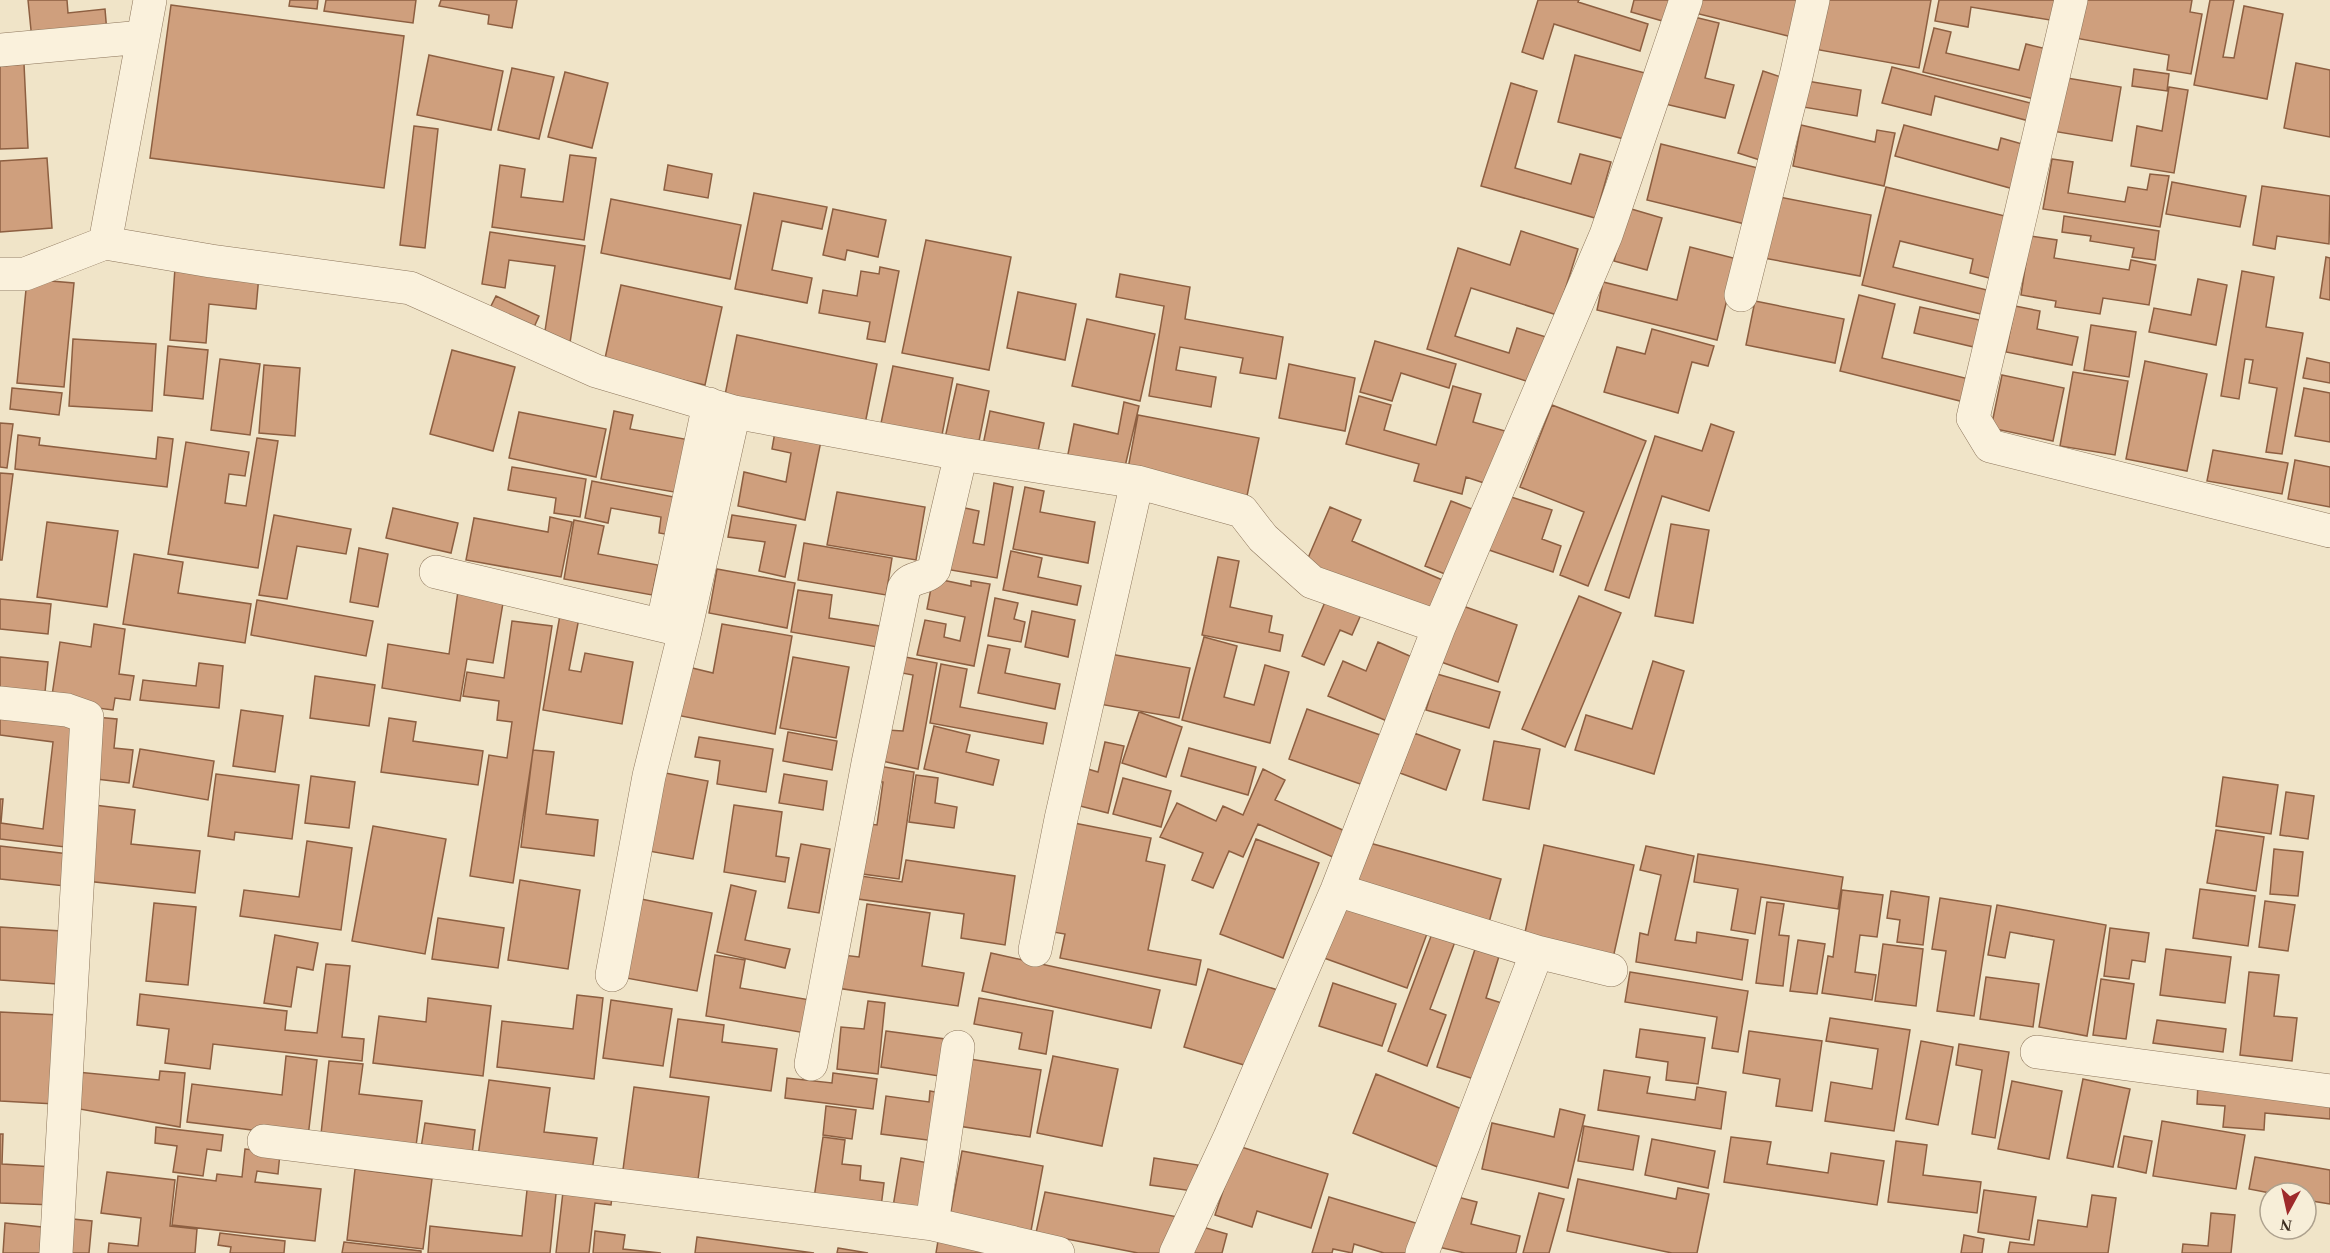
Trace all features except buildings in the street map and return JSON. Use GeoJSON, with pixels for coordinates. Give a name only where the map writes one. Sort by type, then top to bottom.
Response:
{"type":"FeatureCollection","features":[{"type":"Feature","properties":{"kind":"street"},"geometry":{"type":"LineString","coordinates":[[105,243],[150,0]]}},
{"type":"Feature","properties":{"kind":"street"},"geometry":{"type":"LineString","coordinates":[[1176,1253],[1230,1137],[1337,890],[1439,627],[1606,235],[1686,0]]}},
{"type":"Feature","properties":{"kind":"street"},"geometry":{"type":"LineString","coordinates":[[1741,295],[1813,0]]}},
{"type":"Feature","properties":{"kind":"street"},"geometry":{"type":"LineString","coordinates":[[2071,0],[1973,418],[1990,446],[2330,531]]}},
{"type":"Feature","properties":{"kind":"street"},"geometry":{"type":"LineString","coordinates":[[0,50],[143,37]]}},
{"type":"Feature","properties":{"kind":"street"},"geometry":{"type":"LineString","coordinates":[[0,274],[25,274],[105,243],[211,261],[410,288],[596,371],[722,408],[961,454],[1137,482],[1242,511],[1263,538],[1312,582],[1439,627]]}},
{"type":"Feature","properties":{"kind":"street"},"geometry":{"type":"LineString","coordinates":[[612,975],[675,622],[722,408]]}},
{"type":"Feature","properties":{"kind":"street"},"geometry":{"type":"LineString","coordinates":[[811,1064],[861,798],[904,588],[910,580],[928,575],[934,569],[961,454]]}},
{"type":"Feature","properties":{"kind":"street"},"geometry":{"type":"LineString","coordinates":[[1035,950],[1061,819],[1137,482]]}},
{"type":"Feature","properties":{"kind":"street"},"geometry":{"type":"LineString","coordinates":[[436,572],[675,622]]}},
{"type":"Feature","properties":{"kind":"street"},"geometry":{"type":"LineString","coordinates":[[0,703],[67,710],[87,717],[56,1253]]}},
{"type":"Feature","properties":{"kind":"street"},"geometry":{"type":"LineString","coordinates":[[1337,890],[1537,952],[1611,970]]}},
{"type":"Feature","properties":{"kind":"street"},"geometry":{"type":"LineString","coordinates":[[1422,1253],[1537,952]]}},
{"type":"Feature","properties":{"kind":"street"},"geometry":{"type":"LineString","coordinates":[[932,1224],[958,1047]]}},
{"type":"Feature","properties":{"kind":"street"},"geometry":{"type":"LineString","coordinates":[[2037,1052],[2330,1091]]}},
{"type":"Feature","properties":{"kind":"street"},"geometry":{"type":"LineString","coordinates":[[264,1141],[932,1224],[1058,1253]]}}]}
